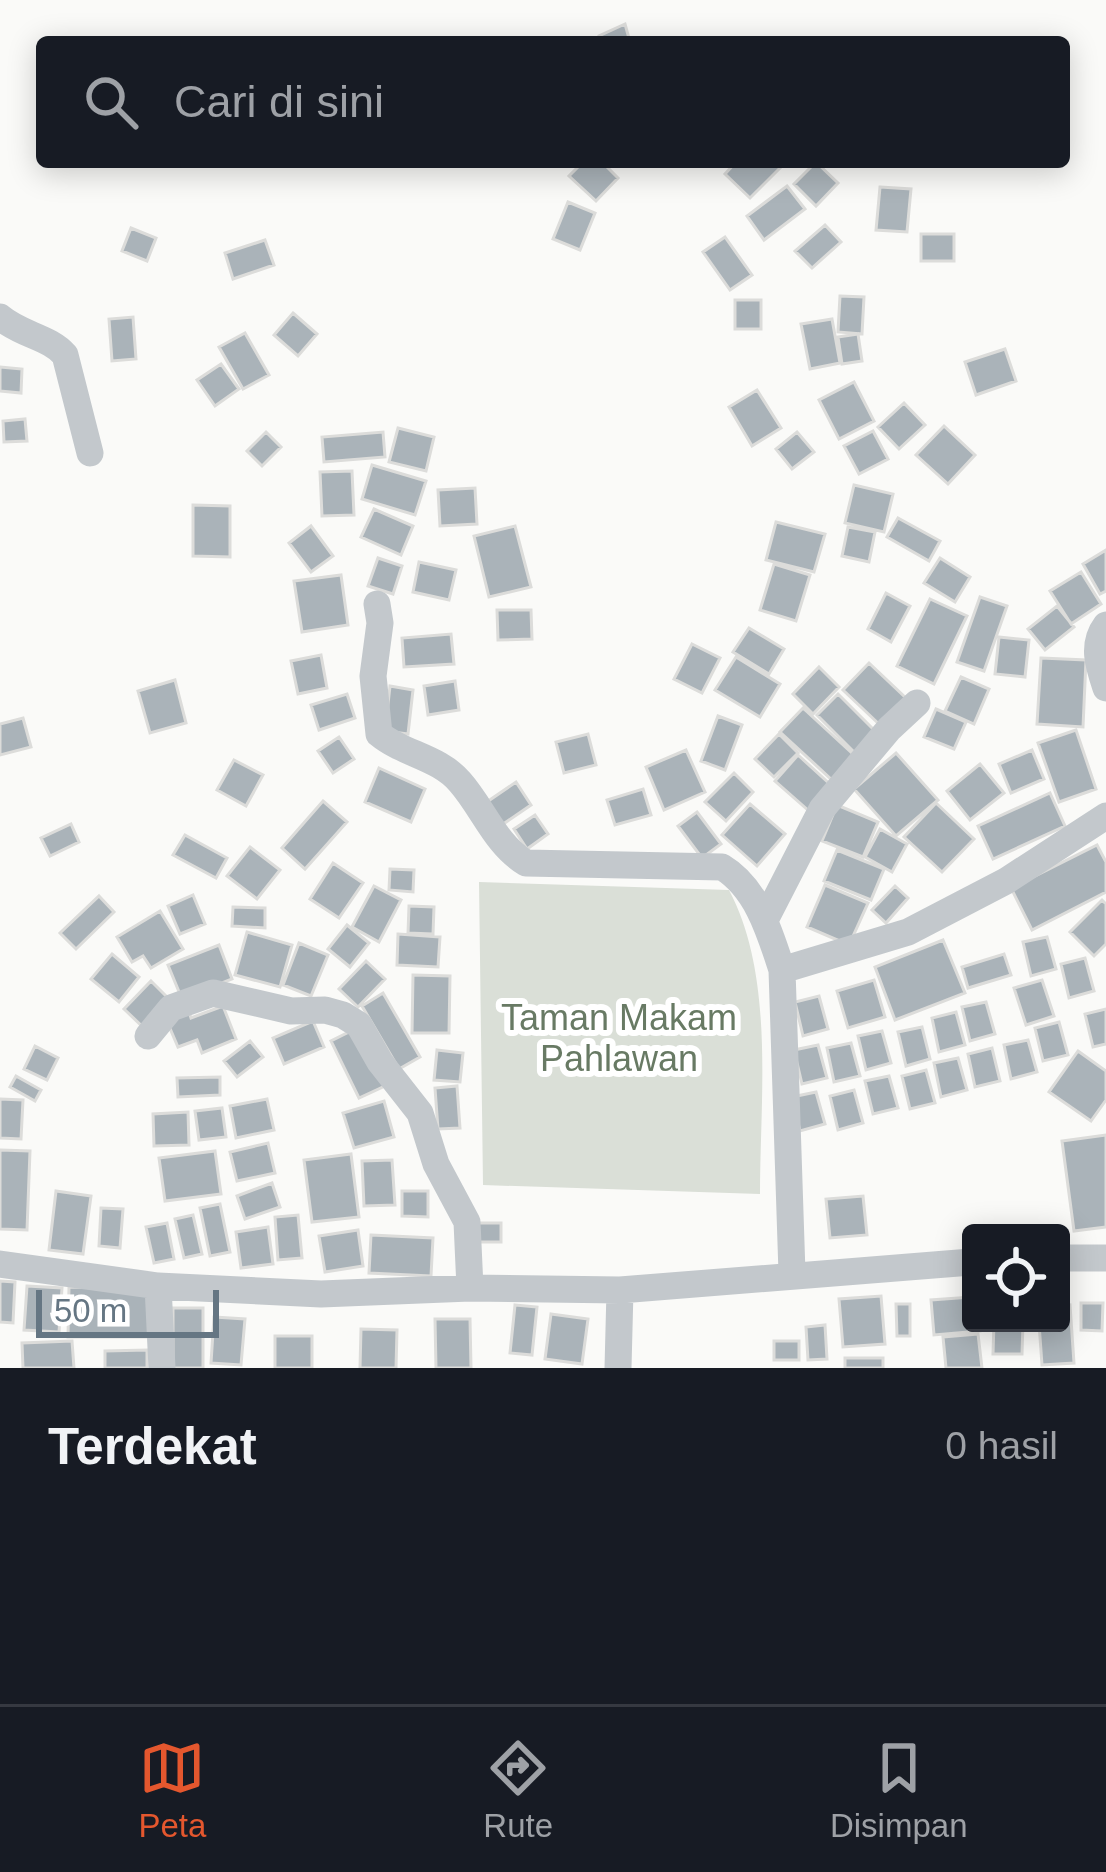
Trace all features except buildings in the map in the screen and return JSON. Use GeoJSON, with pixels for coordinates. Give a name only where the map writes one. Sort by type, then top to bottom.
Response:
{"type":"FeatureCollection","features":[{"type":"Feature","properties":{"kind":"street"},"geometry":{"type":"LineString","coordinates":[[0,317],[16,331],[56,344],[65,355],[90,453]]}},
{"type":"Feature","properties":{"kind":"street"},"geometry":{"type":"LineString","coordinates":[[377,604],[380,623],[373,676],[379,734],[392,745],[438,764],[460,781],[514,855],[526,863],[546,866],[722,867],[735,875],[765,920],[782,970],[792,1273]]}},
{"type":"Feature","properties":{"kind":"street"},"geometry":{"type":"LineString","coordinates":[[1106,626],[1098,635],[1097,663],[1106,688]]}},
{"type":"Feature","properties":{"kind":"street"},"geometry":{"type":"LineString","coordinates":[[765,920],[822,809],[916,703]]}},
{"type":"Feature","properties":{"kind":"street"},"geometry":{"type":"LineString","coordinates":[[782,970],[908,932],[1006,881],[1106,817]]}},
{"type":"Feature","properties":{"kind":"street"},"geometry":{"type":"LineString","coordinates":[[148,1036],[171,1008],[213,993],[291,1011],[325,1010],[359,1025],[380,1062],[420,1113],[436,1164],[467,1222],[470,1288]]}},
{"type":"Feature","properties":{"kind":"street"},"geometry":{"type":"LineString","coordinates":[[1070,1258],[1106,1258]]}},
{"type":"Feature","properties":{"kind":"street"},"geometry":{"type":"LineString","coordinates":[[0,1264],[158,1286],[321,1294],[470,1288],[620,1290],[962,1263]]}},
{"type":"Feature","properties":{"kind":"street"},"geometry":{"type":"LineString","coordinates":[[158,1286],[162,1368]]}},
{"type":"Feature","properties":{"kind":"street"},"geometry":{"type":"LineString","coordinates":[[618,1368],[620,1290]]}},
{"type":"Feature","properties":{"kind":"green space","name":"Taman Makam Pahlawan"},"geometry":{"type":"Polygon","coordinates":[[[479,882],[729,890],[744,924],[759,999],[760,1194],[483,1185],[479,882]]]}}]}
